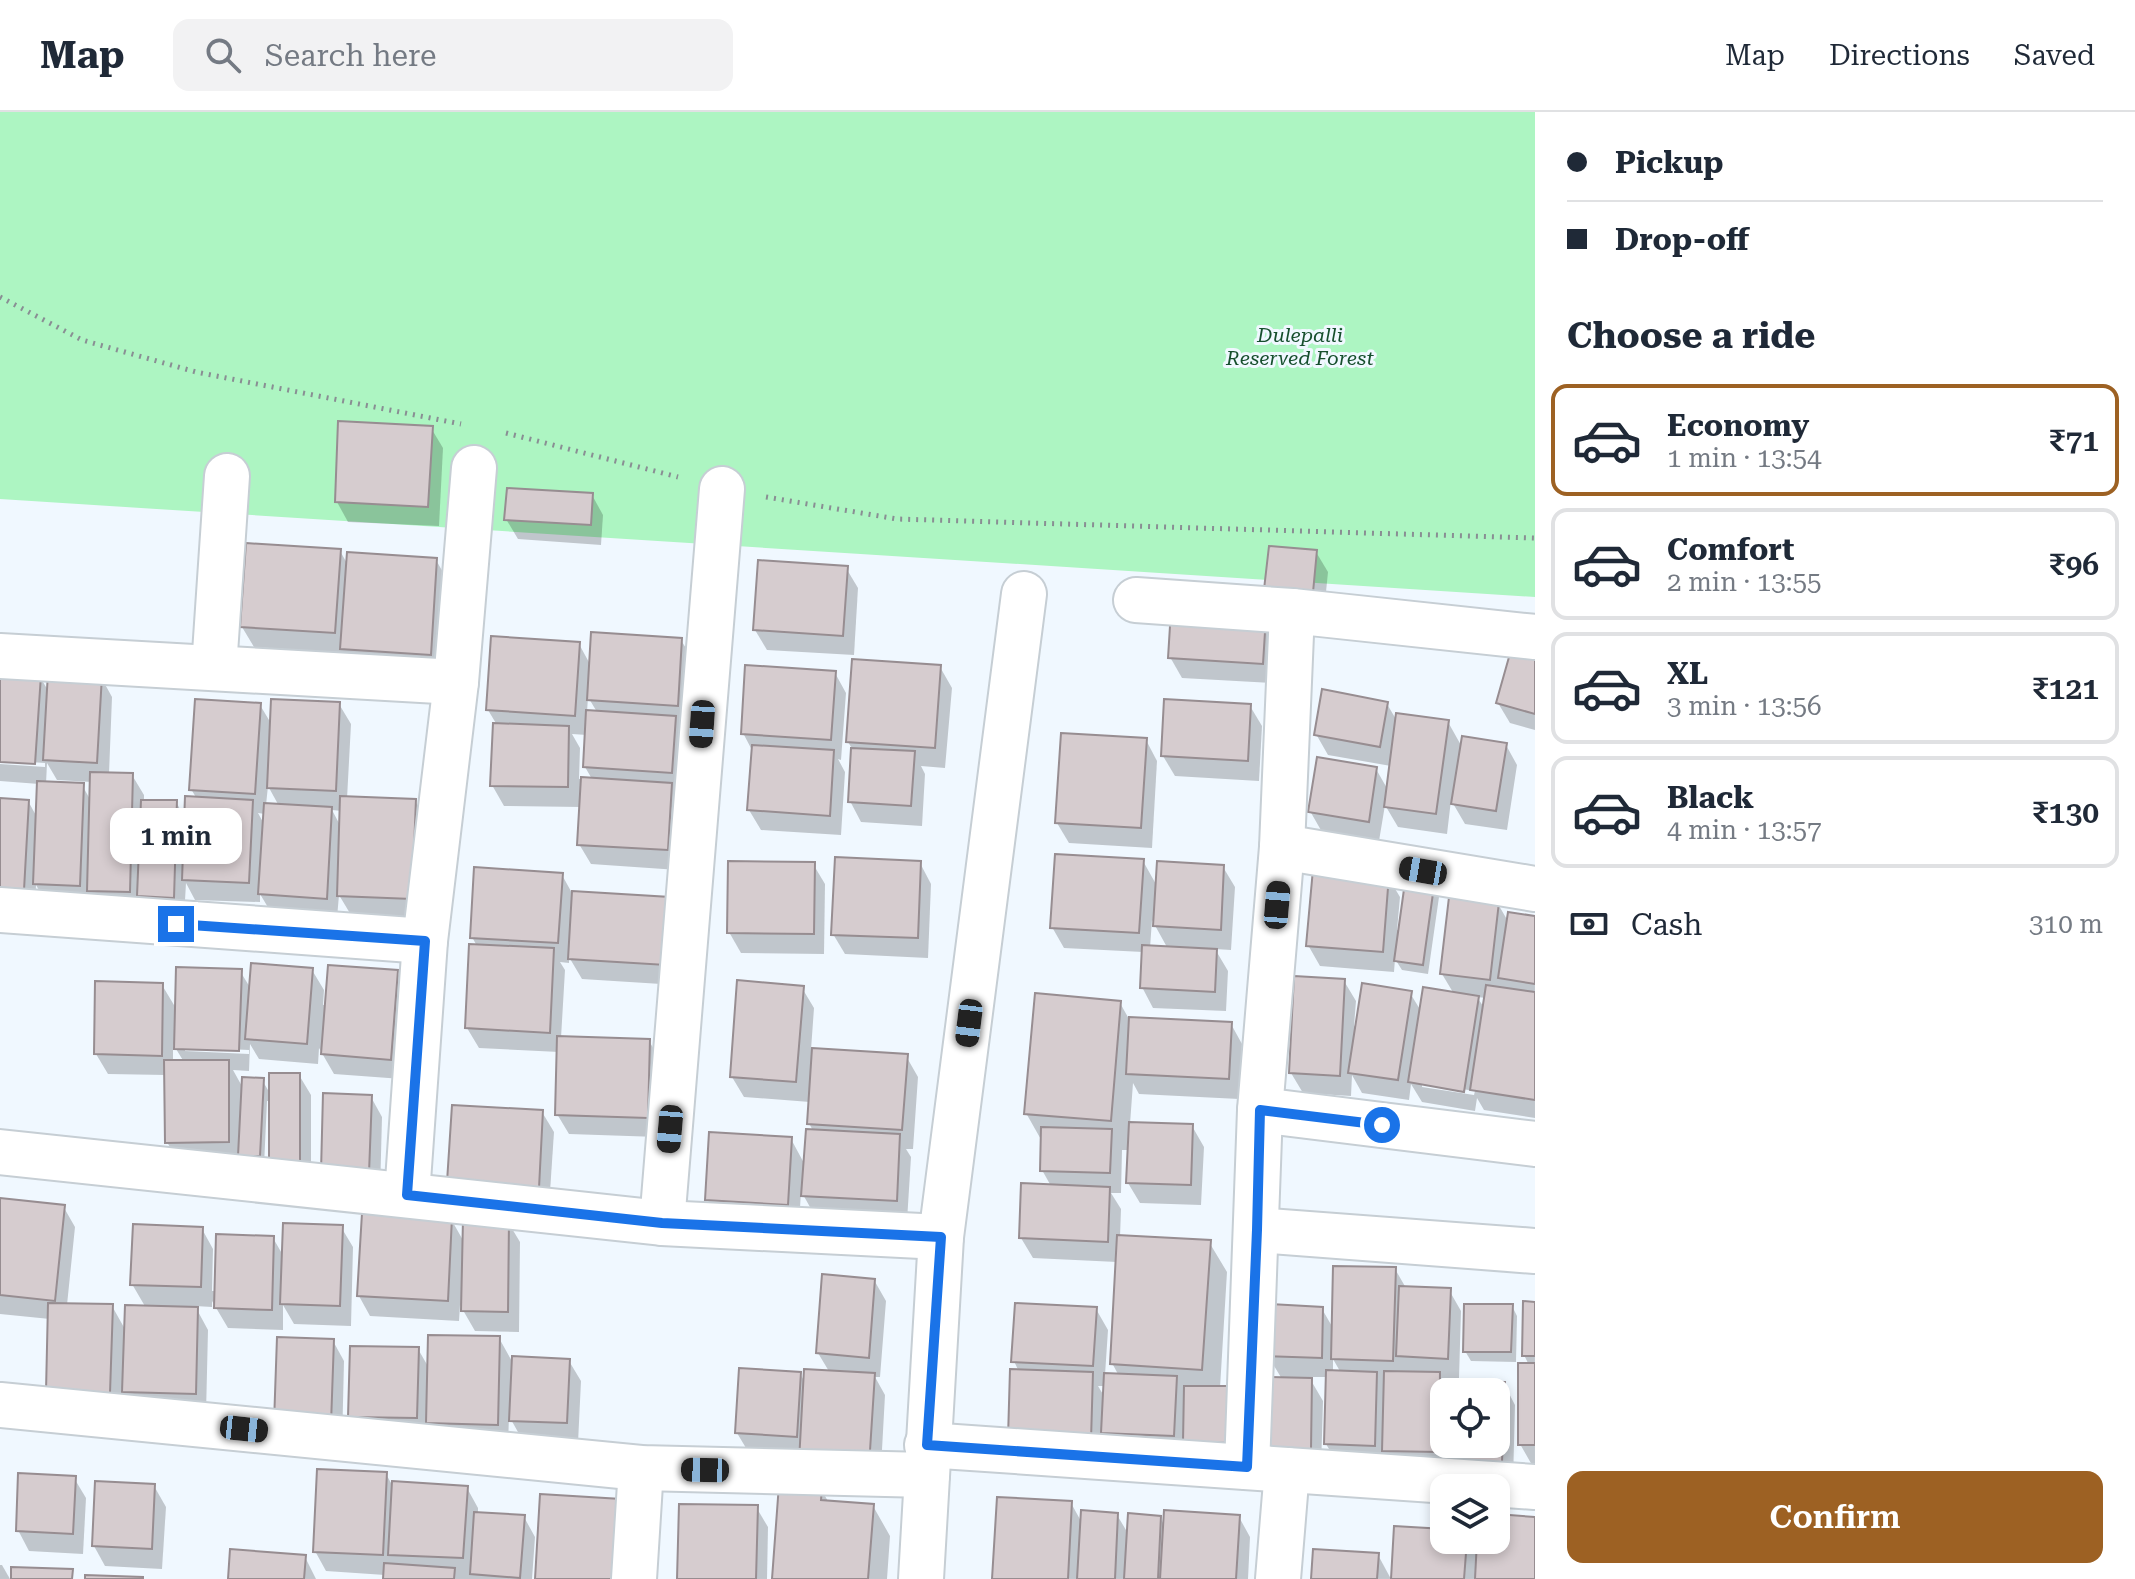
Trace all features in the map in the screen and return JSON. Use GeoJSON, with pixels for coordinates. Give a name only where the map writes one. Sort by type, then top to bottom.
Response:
{"type":"FeatureCollection","features":[{"type":"Feature","properties":{"kind":"street"},"geometry":{"type":"LineString","coordinates":[[407,1195],[425,941],[456,682],[474,468]]}},
{"type":"Feature","properties":{"kind":"street"},"geometry":{"type":"LineString","coordinates":[[214,668],[227,476]]}},
{"type":"Feature","properties":{"kind":"street"},"geometry":{"type":"LineString","coordinates":[[662,1223],[722,489]]}},
{"type":"Feature","properties":{"kind":"street"},"geometry":{"type":"LineString","coordinates":[[921,1579],[941,1237],[1024,594]]}},
{"type":"Feature","properties":{"kind":"street"},"geometry":{"type":"LineString","coordinates":[[1136,600],[1292,611],[1535,637]]}},
{"type":"Feature","properties":{"kind":"street"},"geometry":{"type":"LineString","coordinates":[[1278,1579],[1267,1468],[1257,1230],[1260,1110],[1282,847],[1292,611]]}},
{"type":"Feature","properties":{"kind":"street"},"geometry":{"type":"LineString","coordinates":[[0,656],[456,682]]}},
{"type":"Feature","properties":{"kind":"street"},"geometry":{"type":"LineString","coordinates":[[1282,847],[1535,889]]}},
{"type":"Feature","properties":{"kind":"street"},"geometry":{"type":"LineString","coordinates":[[0,910],[425,941]]}},
{"type":"Feature","properties":{"kind":"street"},"geometry":{"type":"LineString","coordinates":[[1260,1110],[1535,1144]]}},
{"type":"Feature","properties":{"kind":"street"},"geometry":{"type":"LineString","coordinates":[[0,1152],[662,1223],[941,1237]]}},
{"type":"Feature","properties":{"kind":"street"},"geometry":{"type":"LineString","coordinates":[[1257,1230],[1535,1251]]}},
{"type":"Feature","properties":{"kind":"street"},"geometry":{"type":"LineString","coordinates":[[0,1405],[641,1468],[927,1460],[1267,1468],[1535,1487]]}},
{"type":"Feature","properties":{"kind":"street"},"geometry":{"type":"LineString","coordinates":[[634,1579],[641,1468]]}},
{"type":"Feature","properties":{"kind":"green space","name":"Dulepalli Reserved Forest"},"geometry":{"type":"Polygon","coordinates":[[[0,112],[1535,112],[1535,597],[0,499],[0,112]]]}},
{"type":"Feature","properties":{"kind":"building"},"geometry":{"type":"Polygon","coordinates":[[[338,421],[433,426],[428,507],[335,502],[338,421]]]}},
{"type":"Feature","properties":{"kind":"building"},"geometry":{"type":"Polygon","coordinates":[[[507,488],[593,493],[591,525],[504,520],[507,488]]]}},
{"type":"Feature","properties":{"kind":"building"},"geometry":{"type":"Polygon","coordinates":[[[246,543],[341,549],[335,633],[240,627],[246,543]]]}},
{"type":"Feature","properties":{"kind":"building"},"geometry":{"type":"Polygon","coordinates":[[[1269,546],[1317,550],[1312,603],[1263,598],[1269,546]]]}},
{"type":"Feature","properties":{"kind":"building"},"geometry":{"type":"Polygon","coordinates":[[[347,552],[437,558],[431,655],[340,649],[347,552]]]}},
{"type":"Feature","properties":{"kind":"building"},"geometry":{"type":"Polygon","coordinates":[[[758,560],[848,566],[843,636],[753,630],[758,560]]]}},
{"type":"Feature","properties":{"kind":"building"},"geometry":{"type":"Polygon","coordinates":[[[1171,610],[1266,616],[1263,664],[1168,658],[1171,610]]]}},
{"type":"Feature","properties":{"kind":"building"},"geometry":{"type":"Polygon","coordinates":[[[591,632],[682,638],[678,706],[587,700],[591,632]]]}},
{"type":"Feature","properties":{"kind":"building"},"geometry":{"type":"Polygon","coordinates":[[[491,636],[580,642],[575,716],[486,710],[491,636]]]}},
{"type":"Feature","properties":{"kind":"building"},"geometry":{"type":"Polygon","coordinates":[[[1511,650],[1535,657],[1535,714],[1496,703],[1511,650]]]}},
{"type":"Feature","properties":{"kind":"building"},"geometry":{"type":"Polygon","coordinates":[[[852,659],[941,665],[935,748],[846,742],[852,659]]]}},
{"type":"Feature","properties":{"kind":"building"},"geometry":{"type":"Polygon","coordinates":[[[745,665],[836,671],[831,740],[741,734],[745,665]]]}},
{"type":"Feature","properties":{"kind":"building"},"geometry":{"type":"Polygon","coordinates":[[[48,672],[102,675],[97,763],[43,760],[48,672]]]}},
{"type":"Feature","properties":{"kind":"building"},"geometry":{"type":"Polygon","coordinates":[[[0,673],[41,675],[35,764],[0,762],[0,673]]]}},
{"type":"Feature","properties":{"kind":"building"},"geometry":{"type":"Polygon","coordinates":[[[1322,689],[1388,702],[1380,747],[1314,735],[1322,689]]]}},
{"type":"Feature","properties":{"kind":"building"},"geometry":{"type":"Polygon","coordinates":[[[195,699],[261,703],[255,794],[189,790],[195,699]]]}},
{"type":"Feature","properties":{"kind":"building"},"geometry":{"type":"Polygon","coordinates":[[[271,699],[340,702],[336,791],[267,788],[271,699]]]}},
{"type":"Feature","properties":{"kind":"building"},"geometry":{"type":"Polygon","coordinates":[[[1164,699],[1251,704],[1248,761],[1161,756],[1164,699]]]}},
{"type":"Feature","properties":{"kind":"building"},"geometry":{"type":"Polygon","coordinates":[[[586,710],[676,716],[672,773],[583,767],[586,710]]]}},
{"type":"Feature","properties":{"kind":"building"},"geometry":{"type":"Polygon","coordinates":[[[1396,713],[1449,720],[1436,814],[1384,807],[1396,713]]]}},
{"type":"Feature","properties":{"kind":"building"},"geometry":{"type":"Polygon","coordinates":[[[493,723],[569,726],[568,787],[490,786],[493,723]]]}},
{"type":"Feature","properties":{"kind":"building"},"geometry":{"type":"Polygon","coordinates":[[[1061,733],[1147,738],[1141,828],[1055,823],[1061,733]]]}},
{"type":"Feature","properties":{"kind":"building"},"geometry":{"type":"Polygon","coordinates":[[[1462,736],[1507,743],[1496,811],[1451,804],[1462,736]]]}},
{"type":"Feature","properties":{"kind":"building"},"geometry":{"type":"Polygon","coordinates":[[[752,745],[834,750],[830,816],[747,810],[752,745]]]}},
{"type":"Feature","properties":{"kind":"building"},"geometry":{"type":"Polygon","coordinates":[[[851,748],[915,751],[911,806],[848,802],[851,748]]]}},
{"type":"Feature","properties":{"kind":"building"},"geometry":{"type":"Polygon","coordinates":[[[1317,757],[1377,767],[1369,822],[1308,812],[1317,757]]]}},
{"type":"Feature","properties":{"kind":"building"},"geometry":{"type":"Polygon","coordinates":[[[90,772],[133,773],[130,892],[87,891],[90,772]]]}},
{"type":"Feature","properties":{"kind":"building"},"geometry":{"type":"Polygon","coordinates":[[[581,777],[672,783],[668,850],[577,845],[581,777]]]}},
{"type":"Feature","properties":{"kind":"building"},"geometry":{"type":"Polygon","coordinates":[[[37,781],[84,783],[80,886],[33,884],[37,781]]]}},
{"type":"Feature","properties":{"kind":"building"},"geometry":{"type":"Polygon","coordinates":[[[185,796],[253,800],[249,883],[182,880],[185,796]]]}},
{"type":"Feature","properties":{"kind":"building"},"geometry":{"type":"Polygon","coordinates":[[[340,796],[416,799],[412,899],[337,896],[340,796]]]}},
{"type":"Feature","properties":{"kind":"building"},"geometry":{"type":"Polygon","coordinates":[[[0,798],[29,800],[24,890],[0,889],[0,798]]]}},
{"type":"Feature","properties":{"kind":"building"},"geometry":{"type":"Polygon","coordinates":[[[141,800],[177,800],[174,898],[137,896],[141,800]]]}},
{"type":"Feature","properties":{"kind":"building"},"geometry":{"type":"Polygon","coordinates":[[[264,803],[332,807],[327,899],[258,894],[264,803]]]}},
{"type":"Feature","properties":{"kind":"building"},"geometry":{"type":"Polygon","coordinates":[[[1055,854],[1144,859],[1139,933],[1050,928],[1055,854]]]}},
{"type":"Feature","properties":{"kind":"building"},"geometry":{"type":"Polygon","coordinates":[[[835,857],[921,861],[918,938],[831,935],[835,857]]]}},
{"type":"Feature","properties":{"kind":"building"},"geometry":{"type":"Polygon","coordinates":[[[728,861],[815,862],[814,934],[727,933],[728,861]]]}},
{"type":"Feature","properties":{"kind":"building"},"geometry":{"type":"Polygon","coordinates":[[[1157,861],[1224,865],[1221,930],[1153,926],[1157,861]]]}},
{"type":"Feature","properties":{"kind":"building"},"geometry":{"type":"Polygon","coordinates":[[[474,867],[563,873],[558,943],[470,938],[474,867]]]}},
{"type":"Feature","properties":{"kind":"building"},"geometry":{"type":"Polygon","coordinates":[[[1313,869],[1389,875],[1383,952],[1306,946],[1313,869]]]}},
{"type":"Feature","properties":{"kind":"building"},"geometry":{"type":"Polygon","coordinates":[[[1405,882],[1434,886],[1423,965],[1394,961],[1405,882]]]}},
{"type":"Feature","properties":{"kind":"building"},"geometry":{"type":"Polygon","coordinates":[[[572,891],[670,897],[666,965],[568,959],[572,891]]]}},
{"type":"Feature","properties":{"kind":"building"},"geometry":{"type":"Polygon","coordinates":[[[1449,897],[1499,902],[1490,980],[1440,974],[1449,897]]]}},
{"type":"Feature","properties":{"kind":"building"},"geometry":{"type":"Polygon","coordinates":[[[1508,912],[1535,916],[1535,984],[1498,978],[1508,912]]]}},
{"type":"Feature","properties":{"kind":"building"},"geometry":{"type":"Polygon","coordinates":[[[469,944],[554,948],[550,1033],[465,1028],[469,944]]]}},
{"type":"Feature","properties":{"kind":"building"},"geometry":{"type":"Polygon","coordinates":[[[1142,945],[1217,949],[1215,992],[1140,988],[1142,945]]]}},
{"type":"Feature","properties":{"kind":"building"},"geometry":{"type":"Polygon","coordinates":[[[251,963],[313,968],[307,1044],[245,1039],[251,963]]]}},
{"type":"Feature","properties":{"kind":"building"},"geometry":{"type":"Polygon","coordinates":[[[328,965],[398,970],[391,1060],[321,1054],[328,965]]]}},
{"type":"Feature","properties":{"kind":"building"},"geometry":{"type":"Polygon","coordinates":[[[176,967],[242,969],[239,1051],[174,1049],[176,967]]]}},
{"type":"Feature","properties":{"kind":"building"},"geometry":{"type":"Polygon","coordinates":[[[1294,976],[1345,979],[1340,1076],[1289,1073],[1294,976]]]}},
{"type":"Feature","properties":{"kind":"building"},"geometry":{"type":"Polygon","coordinates":[[[737,980],[804,986],[796,1082],[730,1077],[737,980]]]}},
{"type":"Feature","properties":{"kind":"building"},"geometry":{"type":"Polygon","coordinates":[[[95,981],[163,983],[162,1056],[94,1054],[95,981]]]}},
{"type":"Feature","properties":{"kind":"building"},"geometry":{"type":"Polygon","coordinates":[[[1362,983],[1412,991],[1398,1080],[1348,1073],[1362,983]]]}},
{"type":"Feature","properties":{"kind":"building"},"geometry":{"type":"Polygon","coordinates":[[[1486,985],[1535,992],[1535,1100],[1470,1090],[1486,985]]]}},
{"type":"Feature","properties":{"kind":"building"},"geometry":{"type":"Polygon","coordinates":[[[1423,987],[1479,996],[1464,1092],[1408,1082],[1423,987]]]}},
{"type":"Feature","properties":{"kind":"building"},"geometry":{"type":"Polygon","coordinates":[[[1035,993],[1121,1001],[1111,1121],[1024,1114],[1035,993]]]}},
{"type":"Feature","properties":{"kind":"building"},"geometry":{"type":"Polygon","coordinates":[[[1129,1017],[1232,1022],[1229,1079],[1126,1074],[1129,1017]]]}},
{"type":"Feature","properties":{"kind":"building"},"geometry":{"type":"Polygon","coordinates":[[[557,1036],[650,1039],[648,1118],[555,1115],[557,1036]]]}},
{"type":"Feature","properties":{"kind":"building"},"geometry":{"type":"Polygon","coordinates":[[[812,1048],[908,1054],[902,1130],[807,1124],[812,1048]]]}},
{"type":"Feature","properties":{"kind":"building"},"geometry":{"type":"Polygon","coordinates":[[[164,1060],[229,1060],[229,1142],[165,1143],[164,1060]]]}},
{"type":"Feature","properties":{"kind":"building"},"geometry":{"type":"Polygon","coordinates":[[[269,1073],[300,1073],[300,1163],[269,1163],[269,1073]]]}},
{"type":"Feature","properties":{"kind":"building"},"geometry":{"type":"Polygon","coordinates":[[[242,1077],[264,1078],[260,1156],[238,1156],[242,1077]]]}},
{"type":"Feature","properties":{"kind":"building"},"geometry":{"type":"Polygon","coordinates":[[[323,1093],[372,1095],[369,1173],[321,1172],[323,1093]]]}},
{"type":"Feature","properties":{"kind":"building"},"geometry":{"type":"Polygon","coordinates":[[[452,1105],[543,1110],[539,1188],[447,1182],[452,1105]]]}},
{"type":"Feature","properties":{"kind":"building"},"geometry":{"type":"Polygon","coordinates":[[[1129,1122],[1193,1124],[1191,1185],[1126,1183],[1129,1122]]]}},
{"type":"Feature","properties":{"kind":"building"},"geometry":{"type":"Polygon","coordinates":[[[1041,1127],[1112,1129],[1110,1173],[1040,1171],[1041,1127]]]}},
{"type":"Feature","properties":{"kind":"building"},"geometry":{"type":"Polygon","coordinates":[[[806,1129],[900,1134],[897,1201],[801,1196],[806,1129]]]}},
{"type":"Feature","properties":{"kind":"building"},"geometry":{"type":"Polygon","coordinates":[[[709,1132],[792,1137],[788,1205],[705,1200],[709,1132]]]}},
{"type":"Feature","properties":{"kind":"building"},"geometry":{"type":"Polygon","coordinates":[[[1021,1183],[1110,1187],[1108,1242],[1019,1238],[1021,1183]]]}},
{"type":"Feature","properties":{"kind":"building"},"geometry":{"type":"Polygon","coordinates":[[[0,1198],[65,1205],[55,1301],[0,1295],[0,1198]]]}},
{"type":"Feature","properties":{"kind":"building"},"geometry":{"type":"Polygon","coordinates":[[[362,1213],[452,1217],[448,1301],[357,1296],[362,1213]]]}},
{"type":"Feature","properties":{"kind":"building"},"geometry":{"type":"Polygon","coordinates":[[[463,1219],[509,1220],[508,1312],[461,1311],[463,1219]]]}},
{"type":"Feature","properties":{"kind":"building"},"geometry":{"type":"Polygon","coordinates":[[[283,1223],[343,1225],[340,1306],[280,1304],[283,1223]]]}},
{"type":"Feature","properties":{"kind":"building"},"geometry":{"type":"Polygon","coordinates":[[[133,1224],[203,1227],[201,1287],[130,1285],[133,1224]]]}},
{"type":"Feature","properties":{"kind":"building"},"geometry":{"type":"Polygon","coordinates":[[[216,1234],[274,1236],[272,1310],[214,1308],[216,1234]]]}},
{"type":"Feature","properties":{"kind":"building"},"geometry":{"type":"Polygon","coordinates":[[[1117,1235],[1211,1240],[1202,1370],[1110,1364],[1117,1235]]]}},
{"type":"Feature","properties":{"kind":"building"},"geometry":{"type":"Polygon","coordinates":[[[1333,1266],[1396,1267],[1393,1361],[1331,1359],[1333,1266]]]}},
{"type":"Feature","properties":{"kind":"building"},"geometry":{"type":"Polygon","coordinates":[[[822,1274],[875,1279],[869,1358],[816,1353],[822,1274]]]}},
{"type":"Feature","properties":{"kind":"building"},"geometry":{"type":"Polygon","coordinates":[[[1399,1286],[1451,1288],[1448,1359],[1396,1356],[1399,1286]]]}},
{"type":"Feature","properties":{"kind":"building"},"geometry":{"type":"Polygon","coordinates":[[[1523,1301],[1535,1302],[1535,1356],[1522,1356],[1523,1301]]]}},
{"type":"Feature","properties":{"kind":"building"},"geometry":{"type":"Polygon","coordinates":[[[48,1303],[113,1304],[110,1393],[46,1391],[48,1303]]]}},
{"type":"Feature","properties":{"kind":"building"},"geometry":{"type":"Polygon","coordinates":[[[1015,1303],[1097,1307],[1093,1366],[1011,1362],[1015,1303]]]}},
{"type":"Feature","properties":{"kind":"building"},"geometry":{"type":"Polygon","coordinates":[[[1268,1304],[1323,1307],[1322,1358],[1266,1356],[1268,1304]]]}},
{"type":"Feature","properties":{"kind":"building"},"geometry":{"type":"Polygon","coordinates":[[[1464,1304],[1513,1304],[1511,1352],[1463,1352],[1464,1304]]]}},
{"type":"Feature","properties":{"kind":"building"},"geometry":{"type":"Polygon","coordinates":[[[125,1305],[198,1307],[196,1394],[122,1392],[125,1305]]]}},
{"type":"Feature","properties":{"kind":"building"},"geometry":{"type":"Polygon","coordinates":[[[428,1335],[500,1336],[498,1425],[426,1423],[428,1335]]]}},
{"type":"Feature","properties":{"kind":"building"},"geometry":{"type":"Polygon","coordinates":[[[277,1337],[334,1339],[331,1424],[274,1423],[277,1337]]]}},
{"type":"Feature","properties":{"kind":"building"},"geometry":{"type":"Polygon","coordinates":[[[350,1346],[419,1347],[417,1418],[348,1417],[350,1346]]]}},
{"type":"Feature","properties":{"kind":"building"},"geometry":{"type":"Polygon","coordinates":[[[512,1356],[570,1359],[567,1423],[509,1421],[512,1356]]]}},
{"type":"Feature","properties":{"kind":"building"},"geometry":{"type":"Polygon","coordinates":[[[1518,1363],[1535,1363],[1535,1445],[1518,1445],[1518,1363]]]}},
{"type":"Feature","properties":{"kind":"building"},"geometry":{"type":"Polygon","coordinates":[[[739,1368],[801,1372],[797,1437],[735,1433],[739,1368]]]}},
{"type":"Feature","properties":{"kind":"building"},"geometry":{"type":"Polygon","coordinates":[[[804,1369],[875,1373],[869,1466],[799,1462],[804,1369]]]}},
{"type":"Feature","properties":{"kind":"building"},"geometry":{"type":"Polygon","coordinates":[[[1010,1369],[1093,1372],[1091,1440],[1008,1438],[1010,1369]]]}},
{"type":"Feature","properties":{"kind":"building"},"geometry":{"type":"Polygon","coordinates":[[[1326,1370],[1377,1372],[1375,1446],[1324,1444],[1326,1370]]]}},
{"type":"Feature","properties":{"kind":"building"},"geometry":{"type":"Polygon","coordinates":[[[1384,1371],[1440,1372],[1440,1378],[1430,1378],[1430,1452],[1382,1451],[1384,1371]]]}},
{"type":"Feature","properties":{"kind":"building"},"geometry":{"type":"Polygon","coordinates":[[[1104,1373],[1177,1376],[1174,1436],[1101,1433],[1104,1373]]]}},
{"type":"Feature","properties":{"kind":"building"},"geometry":{"type":"Polygon","coordinates":[[[1268,1377],[1312,1378],[1311,1449],[1266,1449],[1268,1377]]]}},
{"type":"Feature","properties":{"kind":"building"},"geometry":{"type":"Polygon","coordinates":[[[1184,1386],[1241,1386],[1240,1443],[1183,1442],[1184,1386]]]}},
{"type":"Feature","properties":{"kind":"building"},"geometry":{"type":"Polygon","coordinates":[[[1448,1458],[1502,1458],[1502,1462],[1448,1461],[1448,1458]]]}},
{"type":"Feature","properties":{"kind":"building"},"geometry":{"type":"Polygon","coordinates":[[[317,1469],[387,1472],[383,1555],[313,1552],[317,1469]]]}},
{"type":"Feature","properties":{"kind":"building"},"geometry":{"type":"Polygon","coordinates":[[[18,1473],[76,1476],[73,1534],[16,1531],[18,1473]]]}},
{"type":"Feature","properties":{"kind":"building"},"geometry":{"type":"Polygon","coordinates":[[[95,1481],[155,1484],[152,1549],[92,1546],[95,1481]]]}},
{"type":"Feature","properties":{"kind":"building"},"geometry":{"type":"Polygon","coordinates":[[[392,1481],[468,1486],[463,1558],[388,1555],[392,1481]]]}},
{"type":"Feature","properties":{"kind":"building"},"geometry":{"type":"Polygon","coordinates":[[[779,1484],[822,1487],[821,1500],[874,1504],[868,1579],[772,1579],[779,1484]]]}},
{"type":"Feature","properties":{"kind":"building"},"geometry":{"type":"Polygon","coordinates":[[[540,1494],[621,1499],[617,1579],[535,1579],[540,1494]]]}},
{"type":"Feature","properties":{"kind":"building"},"geometry":{"type":"Polygon","coordinates":[[[997,1497],[1072,1501],[1068,1579],[992,1579],[997,1497]]]}},
{"type":"Feature","properties":{"kind":"building"},"geometry":{"type":"Polygon","coordinates":[[[679,1504],[758,1505],[756,1579],[677,1579],[679,1504]]]}},
{"type":"Feature","properties":{"kind":"building"},"geometry":{"type":"Polygon","coordinates":[[[1081,1510],[1118,1513],[1115,1579],[1077,1579],[1081,1510]]]}},
{"type":"Feature","properties":{"kind":"building"},"geometry":{"type":"Polygon","coordinates":[[[1164,1510],[1240,1515],[1236,1579],[1160,1579],[1164,1510]]]}},
{"type":"Feature","properties":{"kind":"building"},"geometry":{"type":"Polygon","coordinates":[[[474,1512],[525,1515],[520,1578],[470,1574],[474,1512]]]}},
{"type":"Feature","properties":{"kind":"building"},"geometry":{"type":"Polygon","coordinates":[[[1128,1513],[1161,1516],[1158,1579],[1124,1579],[1128,1513]]]}},
{"type":"Feature","properties":{"kind":"building"},"geometry":{"type":"Polygon","coordinates":[[[1510,1515],[1535,1517],[1535,1579],[1475,1579],[1476,1554],[1510,1554],[1510,1515]]]}},
{"type":"Feature","properties":{"kind":"building"},"geometry":{"type":"Polygon","coordinates":[[[1394,1526],[1430,1528],[1430,1554],[1466,1554],[1464,1579],[1391,1579],[1394,1526]]]}},
{"type":"Feature","properties":{"kind":"building"},"geometry":{"type":"Polygon","coordinates":[[[230,1549],[306,1555],[304,1579],[228,1579],[230,1549]]]}},
{"type":"Feature","properties":{"kind":"building"},"geometry":{"type":"Polygon","coordinates":[[[1313,1549],[1379,1553],[1377,1579],[1311,1579],[1313,1549]]]}},
{"type":"Feature","properties":{"kind":"building"},"geometry":{"type":"Polygon","coordinates":[[[384,1563],[455,1568],[454,1579],[383,1579],[384,1563]]]}},
{"type":"Feature","properties":{"kind":"building"},"geometry":{"type":"Polygon","coordinates":[[[11,1567],[73,1569],[72,1579],[11,1579],[11,1567]]]}},
{"type":"Feature","properties":{"kind":"building"},"geometry":{"type":"Polygon","coordinates":[[[85,1575],[143,1577],[143,1579],[85,1579],[85,1575]]]}},
{"type":"Feature","properties":{"kind":"route"},"geometry":{"type":"LineString","coordinates":[[176,924],[425,941],[407,1195],[662,1223],[941,1237],[927,1445],[1247,1467],[1260,1110],[1382,1125]]}}]}
